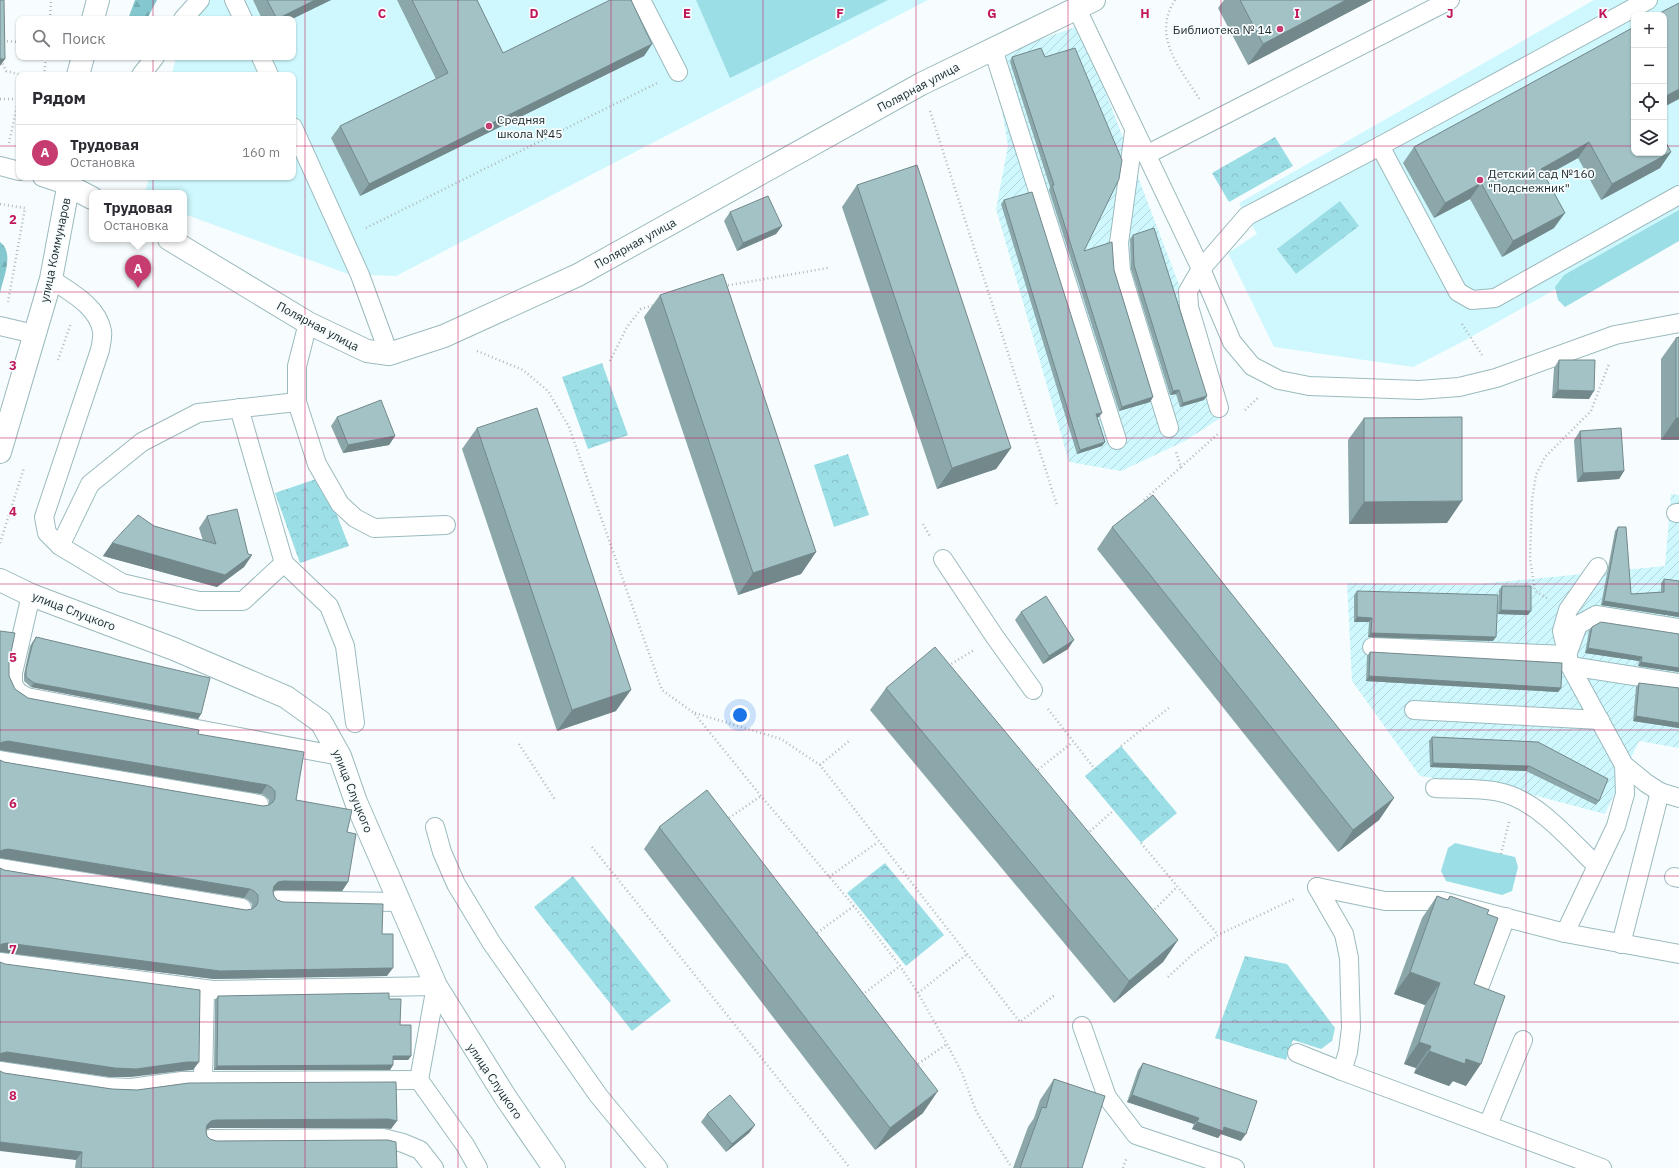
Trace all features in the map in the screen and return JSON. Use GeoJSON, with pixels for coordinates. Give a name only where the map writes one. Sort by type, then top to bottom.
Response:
{"type":"FeatureCollection","features":[{"type":"Feature","properties":{"kind":"street"},"geometry":{"type":"LineString","coordinates":[[94,16],[98,0]]}},
{"type":"Feature","properties":{"kind":"street","name":"Полярная улица"},"geometry":{"type":"LineString","coordinates":[[174,242],[308,323],[366,352],[389,354],[444,336],[578,275],[921,84],[1086,4]]}},
{"type":"Feature","properties":{"kind":"street"},"geometry":{"type":"LineString","coordinates":[[79,72],[82,60]]}},
{"type":"Feature","properties":{"kind":"street"},"geometry":{"type":"LineString","coordinates":[[69,181],[89,196]]}},
{"type":"Feature","properties":{"kind":"street","name":"улица Коммунаров"},"geometry":{"type":"LineString","coordinates":[[0,452],[51,279],[69,181]]}},
{"type":"Feature","properties":{"kind":"street","name":"улица Слуцкого"},"geometry":{"type":"LineString","coordinates":[[0,580],[31,596],[174,649],[286,697],[321,722],[340,756],[356,802],[436,986],[506,1098],[554,1168]]}},
{"type":"Feature","properties":{"kind":"lane"},"geometry":{"type":"LineString","coordinates":[[186,16],[200,0]]}},
{"type":"Feature","properties":{"kind":"lane"},"geometry":{"type":"LineString","coordinates":[[234,0],[242,16]]}},
{"type":"Feature","properties":{"kind":"lane"},"geometry":{"type":"LineString","coordinates":[[641,0],[678,72]]}},
{"type":"Feature","properties":{"kind":"lane"},"geometry":{"type":"LineString","coordinates":[[1146,155],[1450,0]]}},
{"type":"Feature","properties":{"kind":"lane"},"geometry":{"type":"LineString","coordinates":[[1219,408],[1189,307],[1188,291],[1201,269],[1247,216],[1380,146],[1648,0]]}},
{"type":"Feature","properties":{"kind":"lane"},"geometry":{"type":"LineString","coordinates":[[1086,4],[1134,132],[1201,269],[1232,342],[1252,366],[1279,380],[1309,386],[1419,390],[1459,387],[1496,378],[1615,335],[1679,323]]}},
{"type":"Feature","properties":{"kind":"lane"},"geometry":{"type":"LineString","coordinates":[[993,49],[1117,440]]}},
{"type":"Feature","properties":{"kind":"lane"},"geometry":{"type":"LineString","coordinates":[[143,72],[153,60]]}},
{"type":"Feature","properties":{"kind":"lane"},"geometry":{"type":"LineString","coordinates":[[262,60],[268,72]]}},
{"type":"Feature","properties":{"kind":"lane"},"geometry":{"type":"LineString","coordinates":[[1134,132],[1119,243],[1121,271],[1169,428]]}},
{"type":"Feature","properties":{"kind":"lane"},"geometry":{"type":"LineString","coordinates":[[296,134],[360,275],[389,354]]}},
{"type":"Feature","properties":{"kind":"lane"},"geometry":{"type":"LineString","coordinates":[[1380,146],[1458,292],[1472,300],[1495,298],[1679,195]]}},
{"type":"Feature","properties":{"kind":"lane"},"geometry":{"type":"LineString","coordinates":[[51,279],[81,299],[98,318],[103,333],[100,350],[44,517],[47,533],[60,546],[122,583],[199,601],[243,601],[284,563]]}},
{"type":"Feature","properties":{"kind":"lane"},"geometry":{"type":"LineString","coordinates":[[308,323],[297,366],[297,402],[317,464],[340,504],[355,518],[374,528],[446,525]]}},
{"type":"Feature","properties":{"kind":"lane"},"geometry":{"type":"LineString","coordinates":[[1,326],[34,334]]}},
{"type":"Feature","properties":{"kind":"lane"},"geometry":{"type":"LineString","coordinates":[[60,546],[90,484],[142,442],[198,413],[297,402]]}},
{"type":"Feature","properties":{"kind":"lane"},"geometry":{"type":"LineString","coordinates":[[239,408],[284,563],[329,606],[345,646],[355,723]]}},
{"type":"Feature","properties":{"kind":"lane"},"geometry":{"type":"LineString","coordinates":[[943,559],[995,637],[1034,690]]}},
{"type":"Feature","properties":{"kind":"lane"},"geometry":{"type":"LineString","coordinates":[[1598,567],[1568,610],[1562,631],[1568,660],[1624,765],[1646,783],[1660,792],[1679,798]]}},
{"type":"Feature","properties":{"kind":"lane"},"geometry":{"type":"LineString","coordinates":[[31,596],[13,673],[13,684],[18,692],[27,697],[340,756]]}},
{"type":"Feature","properties":{"kind":"lane"},"geometry":{"type":"LineString","coordinates":[[1568,660],[1578,625],[1596,615],[1679,628]]}},
{"type":"Feature","properties":{"kind":"lane"},"geometry":{"type":"LineString","coordinates":[[1372,647],[1568,660],[1679,683]]}},
{"type":"Feature","properties":{"kind":"lane"},"geometry":{"type":"LineString","coordinates":[[1414,710],[1600,720]]}},
{"type":"Feature","properties":{"kind":"lane"},"geometry":{"type":"LineString","coordinates":[[0,760],[259,804]]}},
{"type":"Feature","properties":{"kind":"lane"},"geometry":{"type":"LineString","coordinates":[[1565,933],[1596,865],[1616,826],[1625,794],[1624,765]]}},
{"type":"Feature","properties":{"kind":"lane"},"geometry":{"type":"LineString","coordinates":[[1435,788],[1499,792],[1514,797],[1536,808],[1596,865]]}},
{"type":"Feature","properties":{"kind":"lane"},"geometry":{"type":"LineString","coordinates":[[1621,944],[1660,792]]}},
{"type":"Feature","properties":{"kind":"lane"},"geometry":{"type":"LineString","coordinates":[[435,827],[442,852],[456,884],[491,942],[598,1095],[658,1168]]}},
{"type":"Feature","properties":{"kind":"lane"},"geometry":{"type":"LineString","coordinates":[[0,868],[242,908]]}},
{"type":"Feature","properties":{"kind":"lane"},"geometry":{"type":"LineString","coordinates":[[1317,887],[1386,901],[1442,901],[1565,933],[1679,954]]}},
{"type":"Feature","properties":{"kind":"lane"},"geometry":{"type":"LineString","coordinates":[[1317,887],[1344,934],[1349,958],[1351,1028],[1348,1052],[1342,1071]]}},
{"type":"Feature","properties":{"kind":"lane"},"geometry":{"type":"LineString","coordinates":[[278,900],[399,902]]}},
{"type":"Feature","properties":{"kind":"lane"},"geometry":{"type":"LineString","coordinates":[[1474,1001],[1506,917]]}},
{"type":"Feature","properties":{"kind":"lane"},"geometry":{"type":"LineString","coordinates":[[0,962],[204,990],[436,986],[419,1080],[478,1168]]}},
{"type":"Feature","properties":{"kind":"lane"},"geometry":{"type":"LineString","coordinates":[[203,1081],[204,990]]}},
{"type":"Feature","properties":{"kind":"lane"},"geometry":{"type":"LineString","coordinates":[[1082,1026],[1107,1097],[1136,1135],[1235,1168]]}},
{"type":"Feature","properties":{"kind":"lane"},"geometry":{"type":"LineString","coordinates":[[1488,1125],[1524,1040]]}},
{"type":"Feature","properties":{"kind":"lane"},"geometry":{"type":"LineString","coordinates":[[1297,1053],[1602,1168]]}},
{"type":"Feature","properties":{"kind":"lane"},"geometry":{"type":"LineString","coordinates":[[0,1071],[131,1088],[182,1081],[419,1080]]}},
{"type":"Feature","properties":{"kind":"lane"},"geometry":{"type":"LineString","coordinates":[[210,1139],[383,1138],[403,1143],[420,1150],[434,1168]]}},
{"type":"Feature","properties":{"kind":"path"},"geometry":{"type":"LineString","coordinates":[[50,16],[51,0]]}},
{"type":"Feature","properties":{"kind":"path"},"geometry":{"type":"LineString","coordinates":[[1175,0],[1167,16],[1166,29],[1169,50],[1212,121]]}},
{"type":"Feature","properties":{"kind":"path"},"geometry":{"type":"LineString","coordinates":[[1,47],[1,41],[16,42]]}},
{"type":"Feature","properties":{"kind":"path"},"geometry":{"type":"LineString","coordinates":[[1,54],[1,60],[6,71],[16,74]]}},
{"type":"Feature","properties":{"kind":"path"},"geometry":{"type":"LineString","coordinates":[[44,72],[46,60]]}},
{"type":"Feature","properties":{"kind":"path"},"geometry":{"type":"LineString","coordinates":[[344,238],[678,72]]}},
{"type":"Feature","properties":{"kind":"path"},"geometry":{"type":"LineString","coordinates":[[921,84],[1057,505]]}},
{"type":"Feature","properties":{"kind":"path"},"geometry":{"type":"LineString","coordinates":[[0,99],[16,98]]}},
{"type":"Feature","properties":{"kind":"path"},"geometry":{"type":"LineString","coordinates":[[8,168],[16,117]]}},
{"type":"Feature","properties":{"kind":"path"},"geometry":{"type":"LineString","coordinates":[[0,204],[25,208],[16,264],[1,326]]}},
{"type":"Feature","properties":{"kind":"path"},"geometry":{"type":"LineString","coordinates":[[722,286],[828,268]]}},
{"type":"Feature","properties":{"kind":"path"},"geometry":{"type":"LineString","coordinates":[[610,361],[627,327],[641,309],[656,304]]}},
{"type":"Feature","properties":{"kind":"path"},"geometry":{"type":"LineString","coordinates":[[1460,320],[1496,378]]}},
{"type":"Feature","properties":{"kind":"path"},"geometry":{"type":"LineString","coordinates":[[1535,591],[1530,559],[1532,500],[1536,475],[1545,457],[1591,411],[1610,361],[1615,335]]}},
{"type":"Feature","properties":{"kind":"path"},"geometry":{"type":"LineString","coordinates":[[444,336],[523,370],[548,391],[568,427],[662,690],[694,713],[761,796],[854,906],[900,966],[918,993],[947,1044],[962,1073],[976,1111],[1010,1165]]}},
{"type":"Feature","properties":{"kind":"path"},"geometry":{"type":"LineString","coordinates":[[1144,500],[1181,467],[1169,428]]}},
{"type":"Feature","properties":{"kind":"path"},"geometry":{"type":"LineString","coordinates":[[943,668],[995,637]]}},
{"type":"Feature","properties":{"kind":"path"},"geometry":{"type":"LineString","coordinates":[[1034,690],[1094,768]]}},
{"type":"Feature","properties":{"kind":"path"},"geometry":{"type":"LineString","coordinates":[[1121,746],[1170,707]]}},
{"type":"Feature","properties":{"kind":"path"},"geometry":{"type":"LineString","coordinates":[[694,713],[781,739],[820,766],[966,955],[1020,1022],[1056,994]]}},
{"type":"Feature","properties":{"kind":"path"},"geometry":{"type":"LineString","coordinates":[[820,766],[849,742]]}},
{"type":"Feature","properties":{"kind":"path"},"geometry":{"type":"LineString","coordinates":[[1030,776],[1073,742]]}},
{"type":"Feature","properties":{"kind":"path"},"geometry":{"type":"LineString","coordinates":[[519,744],[556,801]]}},
{"type":"Feature","properties":{"kind":"path"},"geometry":{"type":"LineString","coordinates":[[725,821],[761,796]]}},
{"type":"Feature","properties":{"kind":"path"},"geometry":{"type":"LineString","coordinates":[[1501,854],[1514,797]]}},
{"type":"Feature","properties":{"kind":"path"},"geometry":{"type":"LineString","coordinates":[[1086,835],[1114,810]]}},
{"type":"Feature","properties":{"kind":"path"},"geometry":{"type":"LineString","coordinates":[[829,877],[878,842]]}},
{"type":"Feature","properties":{"kind":"path"},"geometry":{"type":"LineString","coordinates":[[1141,843],[1218,935]]}},
{"type":"Feature","properties":{"kind":"path"},"geometry":{"type":"LineString","coordinates":[[592,847],[850,1168]]}},
{"type":"Feature","properties":{"kind":"path"},"geometry":{"type":"LineString","coordinates":[[1150,914],[1177,887]]}},
{"type":"Feature","properties":{"kind":"path"},"geometry":{"type":"LineString","coordinates":[[1168,977],[1193,954],[1218,935],[1317,887]]}},
{"type":"Feature","properties":{"kind":"path"},"geometry":{"type":"LineString","coordinates":[[809,939],[854,906]]}},
{"type":"Feature","properties":{"kind":"path"},"geometry":{"type":"LineString","coordinates":[[918,993],[966,955]]}},
{"type":"Feature","properties":{"kind":"path"},"geometry":{"type":"LineString","coordinates":[[856,999],[900,966]]}},
{"type":"Feature","properties":{"kind":"path"},"geometry":{"type":"LineString","coordinates":[[911,1069],[947,1044]]}},
{"type":"Feature","properties":{"kind":"shaded area","name":"Средняя школа №45"},"geometry":{"type":"Polygon","coordinates":[[[188,0],[928,0],[396,276],[348,274],[187,215],[187,190],[146,190],[148,180],[296,180],[296,72],[173,72],[175,60],[296,60],[296,16],[185,16],[188,0]]]}},
{"type":"Feature","properties":{"kind":"shaded area","name":"Детский сад №160 \"Подснежник\""},"geometry":{"type":"Polygon","coordinates":[[[1594,0],[1679,0],[1679,220],[1460,343],[1413,367],[1274,347],[1228,253],[1257,234],[1239,203],[1594,0]]]}},
{"type":"Feature","properties":{"kind":"shaded area"},"geometry":{"type":"Polygon","coordinates":[[[1080,25],[1228,413],[1185,441],[1121,471],[1069,462],[996,209],[1008,146],[993,57],[1080,25]]]}},
{"type":"Feature","properties":{"kind":"shaded area"},"geometry":{"type":"Polygon","coordinates":[[[1671,494],[1679,495],[1679,748],[1639,741],[1605,814],[1515,790],[1420,776],[1352,681],[1347,583],[1469,585],[1665,566],[1671,494]]]}},
{"type":"Feature","properties":{"kind":"green space"},"geometry":{"type":"Polygon","coordinates":[[[135,0],[157,0],[149,16],[129,16],[135,0]]]}},
{"type":"Feature","properties":{"kind":"green space"},"geometry":{"type":"Polygon","coordinates":[[[696,0],[888,0],[730,78],[696,0]]]}},
{"type":"Feature","properties":{"kind":"green space"},"geometry":{"type":"Polygon","coordinates":[[[1275,137],[1293,166],[1229,202],[1212,173],[1275,137]]]}},
{"type":"Feature","properties":{"kind":"green space"},"geometry":{"type":"Polygon","coordinates":[[[1340,201],[1359,226],[1296,274],[1277,249],[1340,201]]]}},
{"type":"Feature","properties":{"kind":"green space"},"geometry":{"type":"Polygon","coordinates":[[[1679,210],[1679,241],[1565,307],[1558,300],[1555,287],[1564,275],[1679,210]]]}},
{"type":"Feature","properties":{"kind":"green space"},"geometry":{"type":"Polygon","coordinates":[[[0,242],[7,252],[7,266],[0,293],[0,242]]]}},
{"type":"Feature","properties":{"kind":"green space"},"geometry":{"type":"Polygon","coordinates":[[[602,363],[628,435],[588,449],[562,377],[602,363]]]}},
{"type":"Feature","properties":{"kind":"green space"},"geometry":{"type":"Polygon","coordinates":[[[848,454],[869,515],[834,527],[814,465],[848,454]]]}},
{"type":"Feature","properties":{"kind":"green space"},"geometry":{"type":"Polygon","coordinates":[[[322,477],[349,546],[300,563],[275,493],[322,477]]]}},
{"type":"Feature","properties":{"kind":"green space"},"geometry":{"type":"Polygon","coordinates":[[[1121,746],[1177,813],[1141,843],[1085,776],[1121,746]]]}},
{"type":"Feature","properties":{"kind":"green space"},"geometry":{"type":"Polygon","coordinates":[[[1455,843],[1515,857],[1518,867],[1512,891],[1502,895],[1446,881],[1441,871],[1448,848],[1455,843]]]}},
{"type":"Feature","properties":{"kind":"green space"},"geometry":{"type":"Polygon","coordinates":[[[885,863],[944,935],[906,966],[847,893],[885,863]]]}},
{"type":"Feature","properties":{"kind":"green space"},"geometry":{"type":"Polygon","coordinates":[[[573,876],[671,1001],[632,1031],[534,907],[573,876]]]}},
{"type":"Feature","properties":{"kind":"green space"},"geometry":{"type":"Polygon","coordinates":[[[1245,956],[1287,964],[1335,1028],[1332,1041],[1321,1049],[1293,1040],[1286,1060],[1215,1038],[1245,956]]]}},
{"type":"Feature","properties":{"kind":"building"},"geometry":{"type":"Polygon","coordinates":[[[0,0],[4,0],[5,59],[0,59],[0,0]]]}},
{"type":"Feature","properties":{"kind":"building"},"geometry":{"type":"Polygon","coordinates":[[[267,0],[315,0],[283,16],[275,16],[267,0]]]}},
{"type":"Feature","properties":{"kind":"building"},"geometry":{"type":"Polygon","coordinates":[[[412,0],[477,0],[503,53],[610,0],[631,0],[652,44],[369,184],[340,126],[448,73],[412,0]]]}},
{"type":"Feature","properties":{"kind":"building"},"geometry":{"type":"Polygon","coordinates":[[[1240,0],[1346,0],[1263,44],[1240,0]]]}},
{"type":"Feature","properties":{"kind":"building"},"geometry":{"type":"Polygon","coordinates":[[[1679,3],[1679,89],[1667,95],[1667,12],[1662,12],[1679,3]]]}},
{"type":"Feature","properties":{"kind":"building"},"geometry":{"type":"Polygon","coordinates":[[[1631,29],[1631,156],[1664,156],[1612,184],[1589,142],[1541,169],[1565,213],[1513,241],[1481,183],[1445,203],[1414,147],[1631,29]]]}},
{"type":"Feature","properties":{"kind":"building"},"geometry":{"type":"Polygon","coordinates":[[[1041,48],[1045,57],[1075,48],[1122,160],[1119,179],[1084,251],[1112,242],[1114,270],[1153,397],[1122,407],[1052,185],[1054,185],[1012,57],[1041,48]]]}},
{"type":"Feature","properties":{"kind":"building"},"geometry":{"type":"Polygon","coordinates":[[[1667,145],[1671,152],[1667,154],[1667,145]]]}},
{"type":"Feature","properties":{"kind":"building"},"geometry":{"type":"Polygon","coordinates":[[[917,165],[1011,448],[952,468],[857,185],[917,165]]]}},
{"type":"Feature","properties":{"kind":"building"},"geometry":{"type":"Polygon","coordinates":[[[1032,192],[1102,413],[1096,414],[1105,442],[1080,450],[1004,200],[1032,192]]]}},
{"type":"Feature","properties":{"kind":"building"},"geometry":{"type":"Polygon","coordinates":[[[768,196],[782,226],[743,243],[730,212],[768,196]]]}},
{"type":"Feature","properties":{"kind":"building"},"geometry":{"type":"Polygon","coordinates":[[[1154,228],[1207,396],[1183,403],[1179,390],[1173,391],[1134,265],[1133,235],[1154,228]]]}},
{"type":"Feature","properties":{"kind":"building"},"geometry":{"type":"Polygon","coordinates":[[[723,274],[816,552],[753,573],[660,295],[723,274]]]}},
{"type":"Feature","properties":{"kind":"building"},"geometry":{"type":"Polygon","coordinates":[[[1679,337],[1679,418],[1676,418],[1676,338],[1679,337]]]}},
{"type":"Feature","properties":{"kind":"building"},"geometry":{"type":"Polygon","coordinates":[[[1559,360],[1595,360],[1594,391],[1558,390],[1559,360]]]}},
{"type":"Feature","properties":{"kind":"building"},"geometry":{"type":"Polygon","coordinates":[[[381,400],[395,436],[348,445],[337,417],[381,400]]]}},
{"type":"Feature","properties":{"kind":"building"},"geometry":{"type":"Polygon","coordinates":[[[537,408],[631,690],[572,710],[477,428],[537,408]]]}},
{"type":"Feature","properties":{"kind":"building"},"geometry":{"type":"Polygon","coordinates":[[[1462,417],[1462,501],[1364,502],[1364,418],[1462,417]]]}},
{"type":"Feature","properties":{"kind":"building"},"geometry":{"type":"Polygon","coordinates":[[[1621,428],[1624,471],[1583,473],[1580,431],[1621,428]]]}},
{"type":"Feature","properties":{"kind":"building"},"geometry":{"type":"Polygon","coordinates":[[[1153,495],[1394,798],[1353,830],[1112,527],[1153,495]]]}},
{"type":"Feature","properties":{"kind":"building"},"geometry":{"type":"Polygon","coordinates":[[[237,509],[248,554],[252,555],[225,575],[112,543],[138,515],[154,526],[216,544],[207,516],[237,509]]]}},
{"type":"Feature","properties":{"kind":"building"},"geometry":{"type":"Polygon","coordinates":[[[1618,527],[1626,527],[1631,594],[1664,592],[1664,579],[1679,581],[1679,613],[1604,601],[1618,527]]]}},
{"type":"Feature","properties":{"kind":"building"},"geometry":{"type":"Polygon","coordinates":[[[1502,586],[1531,586],[1531,611],[1501,610],[1502,586]]]}},
{"type":"Feature","properties":{"kind":"building"},"geometry":{"type":"Polygon","coordinates":[[[1357,591],[1498,595],[1496,637],[1371,633],[1372,618],[1357,617],[1357,591]]]}},
{"type":"Feature","properties":{"kind":"building"},"geometry":{"type":"Polygon","coordinates":[[[1046,596],[1074,640],[1049,656],[1021,612],[1046,596]]]}},
{"type":"Feature","properties":{"kind":"building"},"geometry":{"type":"Polygon","coordinates":[[[1601,622],[1679,634],[1679,668],[1641,662],[1642,657],[1588,648],[1592,627],[1601,622]]]}},
{"type":"Feature","properties":{"kind":"building"},"geometry":{"type":"Polygon","coordinates":[[[0,631],[15,633],[9,662],[9,676],[15,689],[28,698],[199,730],[198,734],[304,752],[296,800],[352,810],[347,832],[356,834],[348,882],[283,881],[278,882],[274,886],[274,896],[277,900],[283,902],[383,904],[382,934],[393,934],[393,968],[220,971],[7,943],[0,945],[0,868],[4,870],[246,910],[252,909],[256,906],[258,902],[258,895],[250,889],[8,849],[0,851],[0,760],[4,762],[263,806],[269,805],[273,802],[275,798],[275,791],[267,785],[8,741],[0,743],[0,631]]]}},
{"type":"Feature","properties":{"kind":"building"},"geometry":{"type":"Polygon","coordinates":[[[36,637],[210,678],[201,714],[34,683],[26,677],[26,670],[33,642],[36,637]]]}},
{"type":"Feature","properties":{"kind":"building"},"geometry":{"type":"Polygon","coordinates":[[[935,647],[1178,940],[1129,981],[886,688],[935,647]]]}},
{"type":"Feature","properties":{"kind":"building"},"geometry":{"type":"Polygon","coordinates":[[[1370,652],[1562,663],[1561,688],[1369,676],[1370,652]]]}},
{"type":"Feature","properties":{"kind":"building"},"geometry":{"type":"Polygon","coordinates":[[[1639,683],[1679,688],[1679,723],[1636,716],[1639,683]]]}},
{"type":"Feature","properties":{"kind":"building"},"geometry":{"type":"Polygon","coordinates":[[[1432,737],[1538,742],[1608,779],[1599,801],[1529,766],[1433,763],[1432,737]]]}},
{"type":"Feature","properties":{"kind":"building"},"geometry":{"type":"Polygon","coordinates":[[[707,790],[938,1091],[890,1128],[659,827],[707,790]]]}},
{"type":"Feature","properties":{"kind":"building"},"geometry":{"type":"Polygon","coordinates":[[[1437,896],[1448,900],[1450,896],[1489,910],[1487,914],[1498,918],[1474,984],[1505,996],[1481,1064],[1466,1059],[1465,1064],[1429,1051],[1431,1046],[1419,1042],[1440,983],[1410,972],[1437,896]]]}},
{"type":"Feature","properties":{"kind":"building"},"geometry":{"type":"Polygon","coordinates":[[[0,962],[5,964],[200,990],[199,1062],[187,1062],[136,1069],[115,1068],[7,1052],[0,1054],[0,962]]]}},
{"type":"Feature","properties":{"kind":"building"},"geometry":{"type":"Polygon","coordinates":[[[389,993],[389,999],[401,999],[400,1025],[411,1025],[411,1056],[393,1056],[393,1065],[217,1066],[218,996],[389,993]]]}},
{"type":"Feature","properties":{"kind":"building"},"geometry":{"type":"Polygon","coordinates":[[[1143,1063],[1257,1101],[1246,1134],[1224,1127],[1223,1131],[1197,1122],[1199,1118],[1132,1095],[1143,1063]]]}},
{"type":"Feature","properties":{"kind":"building"},"geometry":{"type":"Polygon","coordinates":[[[0,1071],[4,1073],[112,1089],[137,1090],[189,1083],[396,1082],[397,1121],[389,1119],[216,1120],[211,1121],[207,1125],[206,1131],[207,1136],[210,1139],[216,1141],[388,1140],[396,1142],[397,1168],[81,1168],[82,1152],[0,1142],[0,1071]]]}},
{"type":"Feature","properties":{"kind":"building"},"geometry":{"type":"Polygon","coordinates":[[[1054,1079],[1105,1096],[1082,1168],[1020,1168],[1042,1107],[1046,1108],[1054,1079]]]}},
{"type":"Feature","properties":{"kind":"building"},"geometry":{"type":"Polygon","coordinates":[[[730,1095],[755,1125],[732,1144],[707,1114],[730,1095]]]}},
{"type":"Feature","properties":{"kind":"place","name":"Библиотека № 14"},"geometry":{"type":"Point","coordinates":[1280,29]}},
{"type":"Feature","properties":{"kind":"place","name":"Средняя школа №45"},"geometry":{"type":"Point","coordinates":[489,126]}},
{"type":"Feature","properties":{"kind":"place","name":"Детский сад №160 \"Подснежник\""},"geometry":{"type":"Point","coordinates":[1480,180]}},
{"type":"Feature","properties":{"kind":"place","name":"Трудовая"},"geometry":{"type":"Point","coordinates":[138,288]}}]}
